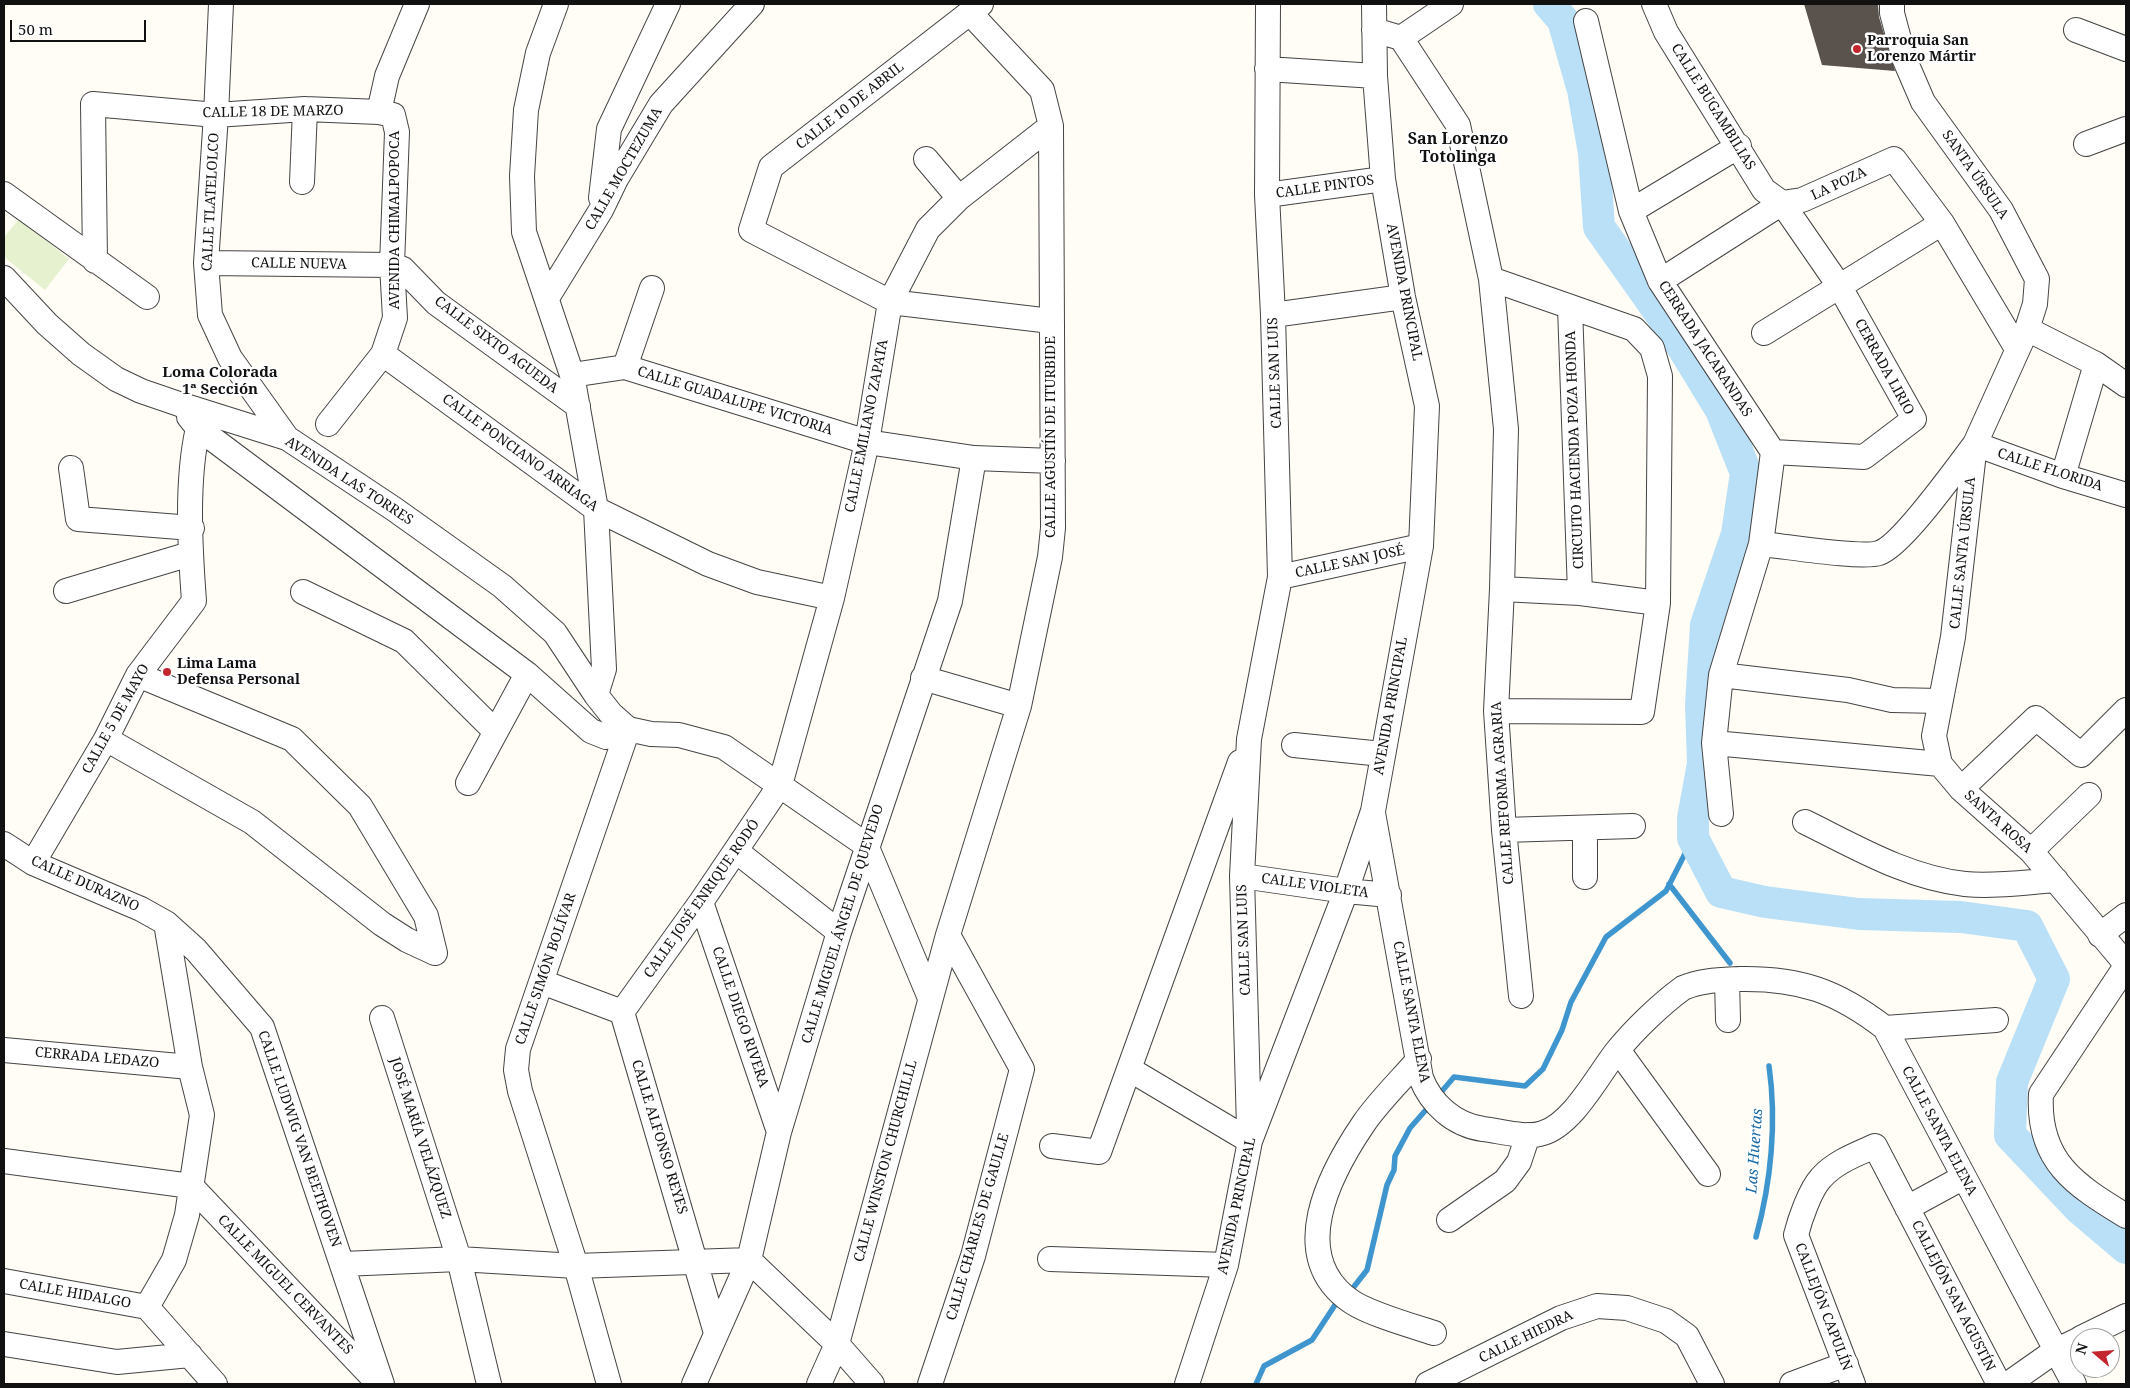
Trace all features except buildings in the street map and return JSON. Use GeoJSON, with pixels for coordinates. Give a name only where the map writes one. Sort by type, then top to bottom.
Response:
{"type":"FeatureCollection","features":[{"type":"Feature","properties":{"kind":"street","name":"CALLE TLATELOLCO"},"geometry":{"type":"LineString","coordinates":[[221,4],[206,263],[210,315],[230,358],[287,438]]}},
{"type":"Feature","properties":{"kind":"street","name":"AVENIDA CHIMALPOPOCA"},"geometry":{"type":"LineString","coordinates":[[328,424],[383,354],[395,318],[392,265],[397,132],[386,113],[387,76],[417,4]]}},
{"type":"Feature","properties":{"kind":"street"},"geometry":{"type":"LineString","coordinates":[[556,4],[538,53],[526,110],[522,176],[524,232],[572,375],[596,509],[604,669],[596,695]]}},
{"type":"Feature","properties":{"kind":"street"},"geometry":{"type":"LineString","coordinates":[[601,210],[602,178],[609,129],[668,4]]}},
{"type":"Feature","properties":{"kind":"street","name":"CALLE MOCTEZUMA"},"geometry":{"type":"LineString","coordinates":[[547,298],[601,210],[616,178],[661,104],[752,4]]}},
{"type":"Feature","properties":{"kind":"street","name":"CALLE SAN LUIS"},"geometry":{"type":"LineString","coordinates":[[1250,1141],[1242,876],[1249,739],[1280,577],[1268,195],[1268,4]]}},
{"type":"Feature","properties":{"kind":"street","name":"AVENIDA PRINCIPAL"},"geometry":{"type":"LineString","coordinates":[[1186,1384],[1226,1265],[1250,1141],[1346,891],[1373,812],[1421,546],[1428,406],[1403,298],[1382,179],[1375,76],[1374,4]]}},
{"type":"Feature","properties":{"kind":"street"},"geometry":{"type":"LineString","coordinates":[[1374,30],[1401,38],[1451,4]]}},
{"type":"Feature","properties":{"kind":"street","name":"CALLE BUGAMBILIAS"},"geometry":{"type":"LineString","coordinates":[[1654,4],[1666,32],[1739,146],[1764,190],[1782,203],[1840,287]]}},
{"type":"Feature","properties":{"kind":"street","name":"SANTA ÚRSULA"},"geometry":{"type":"LineString","coordinates":[[1892,4],[1892,13],[1904,58],[1923,102],[2001,210],[2037,279],[2035,304],[2022,338]]}},
{"type":"Feature","properties":{"kind":"street","name":"CALLE AGUSTÍN DE ITURBIDE"},"geometry":{"type":"LineString","coordinates":[[948,936],[1018,706],[1050,557],[1053,528],[1054,461],[1050,320],[1051,126],[1042,90],[976,8]]}},
{"type":"Feature","properties":{"kind":"street","name":"CALLE 10 DE ABRIL"},"geometry":{"type":"LineString","coordinates":[[890,302],[751,230],[771,167],[976,8]]}},
{"type":"Feature","properties":{"kind":"street","name":"CERRADA JACARANDAS"},"geometry":{"type":"LineString","coordinates":[[1586,22],[1631,211],[1660,281],[1773,452]]}},
{"type":"Feature","properties":{"kind":"street"},"geometry":{"type":"LineString","coordinates":[[2076,30],[2126,49]]}},
{"type":"Feature","properties":{"kind":"street","name":"CALLE REFORMA AGRARIA"},"geometry":{"type":"LineString","coordinates":[[1401,38],[1458,124],[1492,279],[1506,429],[1502,589],[1496,711],[1504,830],[1520,996]]}},
{"type":"Feature","properties":{"kind":"street"},"geometry":{"type":"LineString","coordinates":[[1268,69],[1375,76]]}},
{"type":"Feature","properties":{"kind":"street","name":"CALLE 18 DE MARZO"},"geometry":{"type":"LineString","coordinates":[[95,261],[93,104],[216,116],[305,109],[386,113]]}},
{"type":"Feature","properties":{"kind":"street"},"geometry":{"type":"LineString","coordinates":[[302,182],[305,109]]}},
{"type":"Feature","properties":{"kind":"street","name":"CALLE EMILIANO ZAPATA"},"geometry":{"type":"LineString","coordinates":[[780,785],[832,598],[867,442],[890,302],[928,229],[959,198],[1051,126]]}},
{"type":"Feature","properties":{"kind":"street"},"geometry":{"type":"LineString","coordinates":[[2086,144],[2126,129]]}},
{"type":"Feature","properties":{"kind":"street"},"geometry":{"type":"LineString","coordinates":[[1631,211],[1739,146]]}},
{"type":"Feature","properties":{"kind":"street"},"geometry":{"type":"LineString","coordinates":[[926,159],[959,198]]}},
{"type":"Feature","properties":{"kind":"street","name":"LA POZA"},"geometry":{"type":"LineString","coordinates":[[1782,203],[1802,200],[1894,159],[1942,223]]}},
{"type":"Feature","properties":{"kind":"street","name":"CALLE PINTOS"},"geometry":{"type":"LineString","coordinates":[[1268,195],[1382,179]]}},
{"type":"Feature","properties":{"kind":"street"},"geometry":{"type":"LineString","coordinates":[[4,194],[146,297]]}},
{"type":"Feature","properties":{"kind":"street"},"geometry":{"type":"LineString","coordinates":[[1660,281],[1782,203]]}},
{"type":"Feature","properties":{"kind":"street"},"geometry":{"type":"LineString","coordinates":[[1764,333],[1942,223],[2022,338],[2096,364],[2126,385]]}},
{"type":"Feature","properties":{"kind":"street","name":"CALLE NUEVA"},"geometry":{"type":"LineString","coordinates":[[206,263],[392,265]]}},
{"type":"Feature","properties":{"kind":"street","name":"CALLE SIXTO AGUEDA"},"geometry":{"type":"LineString","coordinates":[[392,265],[403,269],[436,303],[578,406]]}},
{"type":"Feature","properties":{"kind":"street","name":"AVENIDA LAS TORRES"},"geometry":{"type":"LineString","coordinates":[[4,278],[47,324],[81,354],[116,379],[142,391],[179,404],[287,438],[394,509],[534,613],[555,633],[596,695],[611,714],[628,729]]}},
{"type":"Feature","properties":{"kind":"street"},"geometry":{"type":"LineString","coordinates":[[1492,279],[1634,329],[1652,348],[1660,376],[1658,603],[1642,712],[1496,711]]}},
{"type":"Feature","properties":{"kind":"street","name":"CERRADA LIRIO"},"geometry":{"type":"LineString","coordinates":[[1773,452],[1864,457],[1914,419],[1840,287]]}},
{"type":"Feature","properties":{"kind":"street"},"geometry":{"type":"LineString","coordinates":[[625,367],[652,288]]}},
{"type":"Feature","properties":{"kind":"street"},"geometry":{"type":"LineString","coordinates":[[1273,315],[1403,298]]}},
{"type":"Feature","properties":{"kind":"street"},"geometry":{"type":"LineString","coordinates":[[890,302],[1050,320]]}},
{"type":"Feature","properties":{"kind":"street","name":"CIRCUITO HACIENDA POZA HONDA"},"geometry":{"type":"LineString","coordinates":[[1570,307],[1580,594]]}},
{"type":"Feature","properties":{"kind":"street","name":"CALLE SANTA ÚRSULA"},"geometry":{"type":"LineString","coordinates":[[1940,764],[1934,736],[1953,637],[1975,444],[2022,338]]}},
{"type":"Feature","properties":{"kind":"street","name":"CALLE PONCIANO ARRIAGA"},"geometry":{"type":"LineString","coordinates":[[383,354],[596,509],[708,564],[757,582],[832,598]]}},
{"type":"Feature","properties":{"kind":"street"},"geometry":{"type":"LineString","coordinates":[[2063,476],[2096,364]]}},
{"type":"Feature","properties":{"kind":"street","name":"CALLE GUADALUPE VICTORIA"},"geometry":{"type":"LineString","coordinates":[[572,375],[625,367],[867,442],[974,458],[1054,461]]}},
{"type":"Feature","properties":{"kind":"street"},"geometry":{"type":"LineString","coordinates":[[179,404],[198,428],[527,674],[591,731],[606,736],[628,729],[651,734],[679,735],[724,746],[866,845],[930,998]]}},
{"type":"Feature","properties":{"kind":"street","name":"CALLE 5 DE MAYO"},"geometry":{"type":"LineString","coordinates":[[33,862],[106,739],[138,675],[194,601],[190,554],[192,528],[191,460],[198,428]]}},
{"type":"Feature","properties":{"kind":"street"},"geometry":{"type":"LineString","coordinates":[[1761,544],[1860,554],[1879,553],[1897,542],[1975,444]]}},
{"type":"Feature","properties":{"kind":"street","name":"CALLE FLORIDA"},"geometry":{"type":"LineString","coordinates":[[1975,444],[2063,476],[2126,495]]}},
{"type":"Feature","properties":{"kind":"street"},"geometry":{"type":"LineString","coordinates":[[1721,814],[1714,743],[1721,675],[1761,544],[1773,452]]}},
{"type":"Feature","properties":{"kind":"street","name":"CALLE MIGUEL ÁNGEL DE QUEVEDO"},"geometry":{"type":"LineString","coordinates":[[694,1384],[749,1260],[779,1132],[839,932],[866,845],[950,601],[974,458]]}},
{"type":"Feature","properties":{"kind":"street"},"geometry":{"type":"LineString","coordinates":[[71,468],[78,519],[192,528]]}},
{"type":"Feature","properties":{"kind":"street","name":"CALLE SAN JOSÉ"},"geometry":{"type":"LineString","coordinates":[[1280,577],[1421,546]]}},
{"type":"Feature","properties":{"kind":"street"},"geometry":{"type":"LineString","coordinates":[[66,591],[190,554]]}},
{"type":"Feature","properties":{"kind":"street"},"geometry":{"type":"LineString","coordinates":[[1502,589],[1580,594],[1658,603]]}},
{"type":"Feature","properties":{"kind":"street"},"geometry":{"type":"LineString","coordinates":[[303,592],[404,641],[495,731]]}},
{"type":"Feature","properties":{"kind":"street"},"geometry":{"type":"LineString","coordinates":[[468,783],[527,674]]}},
{"type":"Feature","properties":{"kind":"street"},"geometry":{"type":"LineString","coordinates":[[106,739],[252,822],[382,924],[407,940],[435,953],[426,916],[360,806],[292,739],[138,675]]}},
{"type":"Feature","properties":{"kind":"street"},"geometry":{"type":"LineString","coordinates":[[1721,675],[1848,690],[1892,700],[1940,701]]}},
{"type":"Feature","properties":{"kind":"street"},"geometry":{"type":"LineString","coordinates":[[923,678],[1018,706]]}},
{"type":"Feature","properties":{"kind":"street"},"geometry":{"type":"LineString","coordinates":[[1961,789],[2036,718],[2081,756],[2126,710]]}},
{"type":"Feature","properties":{"kind":"street","name":"CALLE SIMÓN BOLÍVAR"},"geometry":{"type":"LineString","coordinates":[[609,1384],[576,1266],[520,1091],[516,1070],[518,1049],[628,729]]}},
{"type":"Feature","properties":{"kind":"street","name":"CALLE SAN LUIS"},"geometry":{"type":"LineString","coordinates":[[1052,1146],[1099,1152],[1249,739]]}},
{"type":"Feature","properties":{"kind":"street"},"geometry":{"type":"LineString","coordinates":[[1714,743],[1940,764]]}},
{"type":"Feature","properties":{"kind":"street"},"geometry":{"type":"LineString","coordinates":[[1294,745],[1382,754]]}},
{"type":"Feature","properties":{"kind":"street","name":"SANTA ROSA"},"geometry":{"type":"LineString","coordinates":[[1940,764],[1961,789],[2031,851],[2126,965]]}},
{"type":"Feature","properties":{"kind":"street","name":"CALLE JOSÉ ENRIQUE RODÓ"},"geometry":{"type":"LineString","coordinates":[[622,1012],[701,902],[780,785]]}},
{"type":"Feature","properties":{"kind":"street"},"geometry":{"type":"LineString","coordinates":[[2031,851],[2089,795]]}},
{"type":"Feature","properties":{"kind":"street","name":"CALLE SANTA ELENA"},"geometry":{"type":"LineString","coordinates":[[1373,812],[1421,1078],[1425,1088],[1446,1114],[1473,1128],[1528,1135],[1544,1133],[1560,1124],[1572,1112],[1618,1050],[1684,988],[1696,982],[1767,979],[1817,988],[1858,1007],[1884,1028],[2074,1384]]}},
{"type":"Feature","properties":{"kind":"street"},"geometry":{"type":"LineString","coordinates":[[1805,822],[1891,864],[1934,878],[1966,884],[2056,880]]}},
{"type":"Feature","properties":{"kind":"street"},"geometry":{"type":"LineString","coordinates":[[1504,830],[1633,826]]}},
{"type":"Feature","properties":{"kind":"street"},"geometry":{"type":"LineString","coordinates":[[1585,828],[1585,877]]}},
{"type":"Feature","properties":{"kind":"street","name":"CALLE DURAZNO"},"geometry":{"type":"LineString","coordinates":[[4,844],[33,862],[141,909],[166,923]]}},
{"type":"Feature","properties":{"kind":"street"},"geometry":{"type":"LineString","coordinates":[[736,851],[839,932]]}},
{"type":"Feature","properties":{"kind":"street","name":"CALLE VIOLETA"},"geometry":{"type":"LineString","coordinates":[[1242,876],[1346,891],[1389,895]]}},
{"type":"Feature","properties":{"kind":"street","name":"CALLE DIEGO RIVERA"},"geometry":{"type":"LineString","coordinates":[[701,902],[779,1132]]}},
{"type":"Feature","properties":{"kind":"street"},"geometry":{"type":"LineString","coordinates":[[2100,934],[2126,915]]}},
{"type":"Feature","properties":{"kind":"street"},"geometry":{"type":"LineString","coordinates":[[166,923],[190,1066],[202,1115],[186,1215],[174,1260],[146,1307],[190,1354],[210,1382]]}},
{"type":"Feature","properties":{"kind":"street","name":"CALLE LUDWIG VAN BEETHOVEN"},"geometry":{"type":"LineString","coordinates":[[166,923],[196,950],[262,1028],[343,1264],[381,1384]]}},
{"type":"Feature","properties":{"kind":"street","name":"CALLE WINSTON CHURCHILLL"},"geometry":{"type":"LineString","coordinates":[[819,1384],[837,1344],[948,936]]}},
{"type":"Feature","properties":{"kind":"street","name":"CALLE CHARLES DE GAULLE"},"geometry":{"type":"LineString","coordinates":[[930,1384],[973,1256],[1022,1069],[948,936]]}},
{"type":"Feature","properties":{"kind":"street"},"geometry":{"type":"LineString","coordinates":[[2126,965],[2041,1094],[2040,1116],[2047,1141],[2064,1173],[2087,1193],[2126,1216]]}},
{"type":"Feature","properties":{"kind":"street"},"geometry":{"type":"LineString","coordinates":[[1727,980],[1728,1020]]}},
{"type":"Feature","properties":{"kind":"street"},"geometry":{"type":"LineString","coordinates":[[542,982],[622,1012]]}},
{"type":"Feature","properties":{"kind":"street","name":"CALLE ALFONSO REYES"},"geometry":{"type":"LineString","coordinates":[[622,1012],[697,1261],[716,1333]]}},
{"type":"Feature","properties":{"kind":"street","name":"JOSÉ MARÍA VELÁZQUEZ"},"geometry":{"type":"LineString","coordinates":[[382,1018],[459,1259],[489,1384]]}},
{"type":"Feature","properties":{"kind":"street"},"geometry":{"type":"LineString","coordinates":[[1884,1028],[1996,1020]]}},
{"type":"Feature","properties":{"kind":"street","name":"CERRADA LEDAZO"},"geometry":{"type":"LineString","coordinates":[[4,1050],[190,1066]]}},
{"type":"Feature","properties":{"kind":"street"},"geometry":{"type":"LineString","coordinates":[[1618,1050],[1708,1174]]}},
{"type":"Feature","properties":{"kind":"street"},"geometry":{"type":"LineString","coordinates":[[1419,1059],[1365,1122],[1333,1173],[1320,1214],[1316,1242],[1322,1267],[1332,1284],[1352,1303],[1434,1333]]}},
{"type":"Feature","properties":{"kind":"street"},"geometry":{"type":"LineString","coordinates":[[1129,1069],[1250,1141]]}},
{"type":"Feature","properties":{"kind":"street"},"geometry":{"type":"LineString","coordinates":[[1450,1220],[1505,1181],[1519,1162],[1528,1135]]}},
{"type":"Feature","properties":{"kind":"street","name":"CALLEJÓN SAN AGUSTÍN"},"geometry":{"type":"LineString","coordinates":[[1875,1146],[1999,1384]]}},
{"type":"Feature","properties":{"kind":"street","name":"CALLEJÓN CAPULÍN"},"geometry":{"type":"LineString","coordinates":[[1850,1374],[1796,1235],[1800,1220],[1821,1178],[1846,1158],[1875,1146]]}},
{"type":"Feature","properties":{"kind":"street"},"geometry":{"type":"LineString","coordinates":[[4,1161],[191,1186]]}},
{"type":"Feature","properties":{"kind":"street","name":"CALLEJÓN SAN AGUSTÍN"},"geometry":{"type":"LineString","coordinates":[[1907,1208],[1964,1177]]}},
{"type":"Feature","properties":{"kind":"street","name":"CALLE MIGUEL CERVANTES"},"geometry":{"type":"LineString","coordinates":[[191,1186],[381,1384]]}},
{"type":"Feature","properties":{"kind":"street"},"geometry":{"type":"LineString","coordinates":[[343,1264],[459,1259],[576,1266],[749,1260],[837,1344],[872,1384]]}},
{"type":"Feature","properties":{"kind":"street"},"geometry":{"type":"LineString","coordinates":[[1050,1259],[1226,1265]]}},
{"type":"Feature","properties":{"kind":"street","name":"CALLE HIDALGO"},"geometry":{"type":"LineString","coordinates":[[4,1281],[146,1307]]}},
{"type":"Feature","properties":{"kind":"street","name":"CALLE HIEDRA"},"geometry":{"type":"LineString","coordinates":[[1428,1384],[1561,1318],[1597,1306],[1627,1308],[1666,1321],[1687,1336],[1712,1384]]}},
{"type":"Feature","properties":{"kind":"street"},"geometry":{"type":"LineString","coordinates":[[2101,1328],[2126,1316]]}},
{"type":"Feature","properties":{"kind":"street"},"geometry":{"type":"LineString","coordinates":[[2008,1384],[2055,1351],[2070,1343]]}},
{"type":"Feature","properties":{"kind":"street"},"geometry":{"type":"LineString","coordinates":[[4,1344],[117,1362],[190,1354]]}},
{"type":"Feature","properties":{"kind":"street"},"geometry":{"type":"LineString","coordinates":[[1792,1384],[1850,1374]]}},
{"type":"Feature","properties":{"kind":"green space"},"geometry":{"type":"Polygon","coordinates":[[[19,219],[69,259],[45,290],[4,257],[4,237],[19,219]]]}},
{"type":"Feature","properties":{"kind":"waterway"},"geometry":{"type":"LineString","coordinates":[[1549,4],[1563,20],[1583,90],[1594,153],[1599,227],[1672,330],[1721,410],[1746,473],[1737,534],[1706,625],[1701,704],[1703,764],[1693,818],[1693,838],[1721,892],[1765,902],[1859,914],[1961,917],[2027,926],[2054,979],[2012,1082],[2010,1135],[2079,1208],[2126,1248]]}},
{"type":"Feature","properties":{"kind":"waterway"},"geometry":{"type":"LineString","coordinates":[[1437,1097],[1454,1077],[1525,1086],[1543,1069],[1562,1030],[1571,1002],[1606,937],[1666,891],[1693,838]]}},
{"type":"Feature","properties":{"kind":"waterway","name":"Las Huertas"},"geometry":{"type":"LineString","coordinates":[[1669,884],[1730,963]]}},
{"type":"Feature","properties":{"kind":"waterway","name":"Las Huertas"},"geometry":{"type":"LineString","coordinates":[[1756,1237],[1769,1174],[1771,1152],[1772,1109],[1769,1066]]}},
{"type":"Feature","properties":{"kind":"waterway"},"geometry":{"type":"LineString","coordinates":[[1349,1293],[1367,1270],[1387,1185],[1394,1170],[1395,1156],[1410,1128],[1431,1104]]}},
{"type":"Feature","properties":{"kind":"waterway"},"geometry":{"type":"LineString","coordinates":[[1256,1384],[1264,1366],[1312,1340],[1335,1305],[1342,1299]]}},
{"type":"Feature","properties":{"kind":"place","name":"Parroquia San Lorenzo Mártir"},"geometry":{"type":"Point","coordinates":[1857,49]}},
{"type":"Feature","properties":{"kind":"place","name":"Lima Lama Defensa Personal"},"geometry":{"type":"Point","coordinates":[167,672]}},
{"type":"Feature","properties":{"kind":"district","name":"San Lorenzo Totolinga"},"geometry":{"type":"Point","coordinates":[1458,148]}},
{"type":"Feature","properties":{"kind":"district","name":"Loma Colorada 1ª Sección"},"geometry":{"type":"Point","coordinates":[220,382]}}]}
